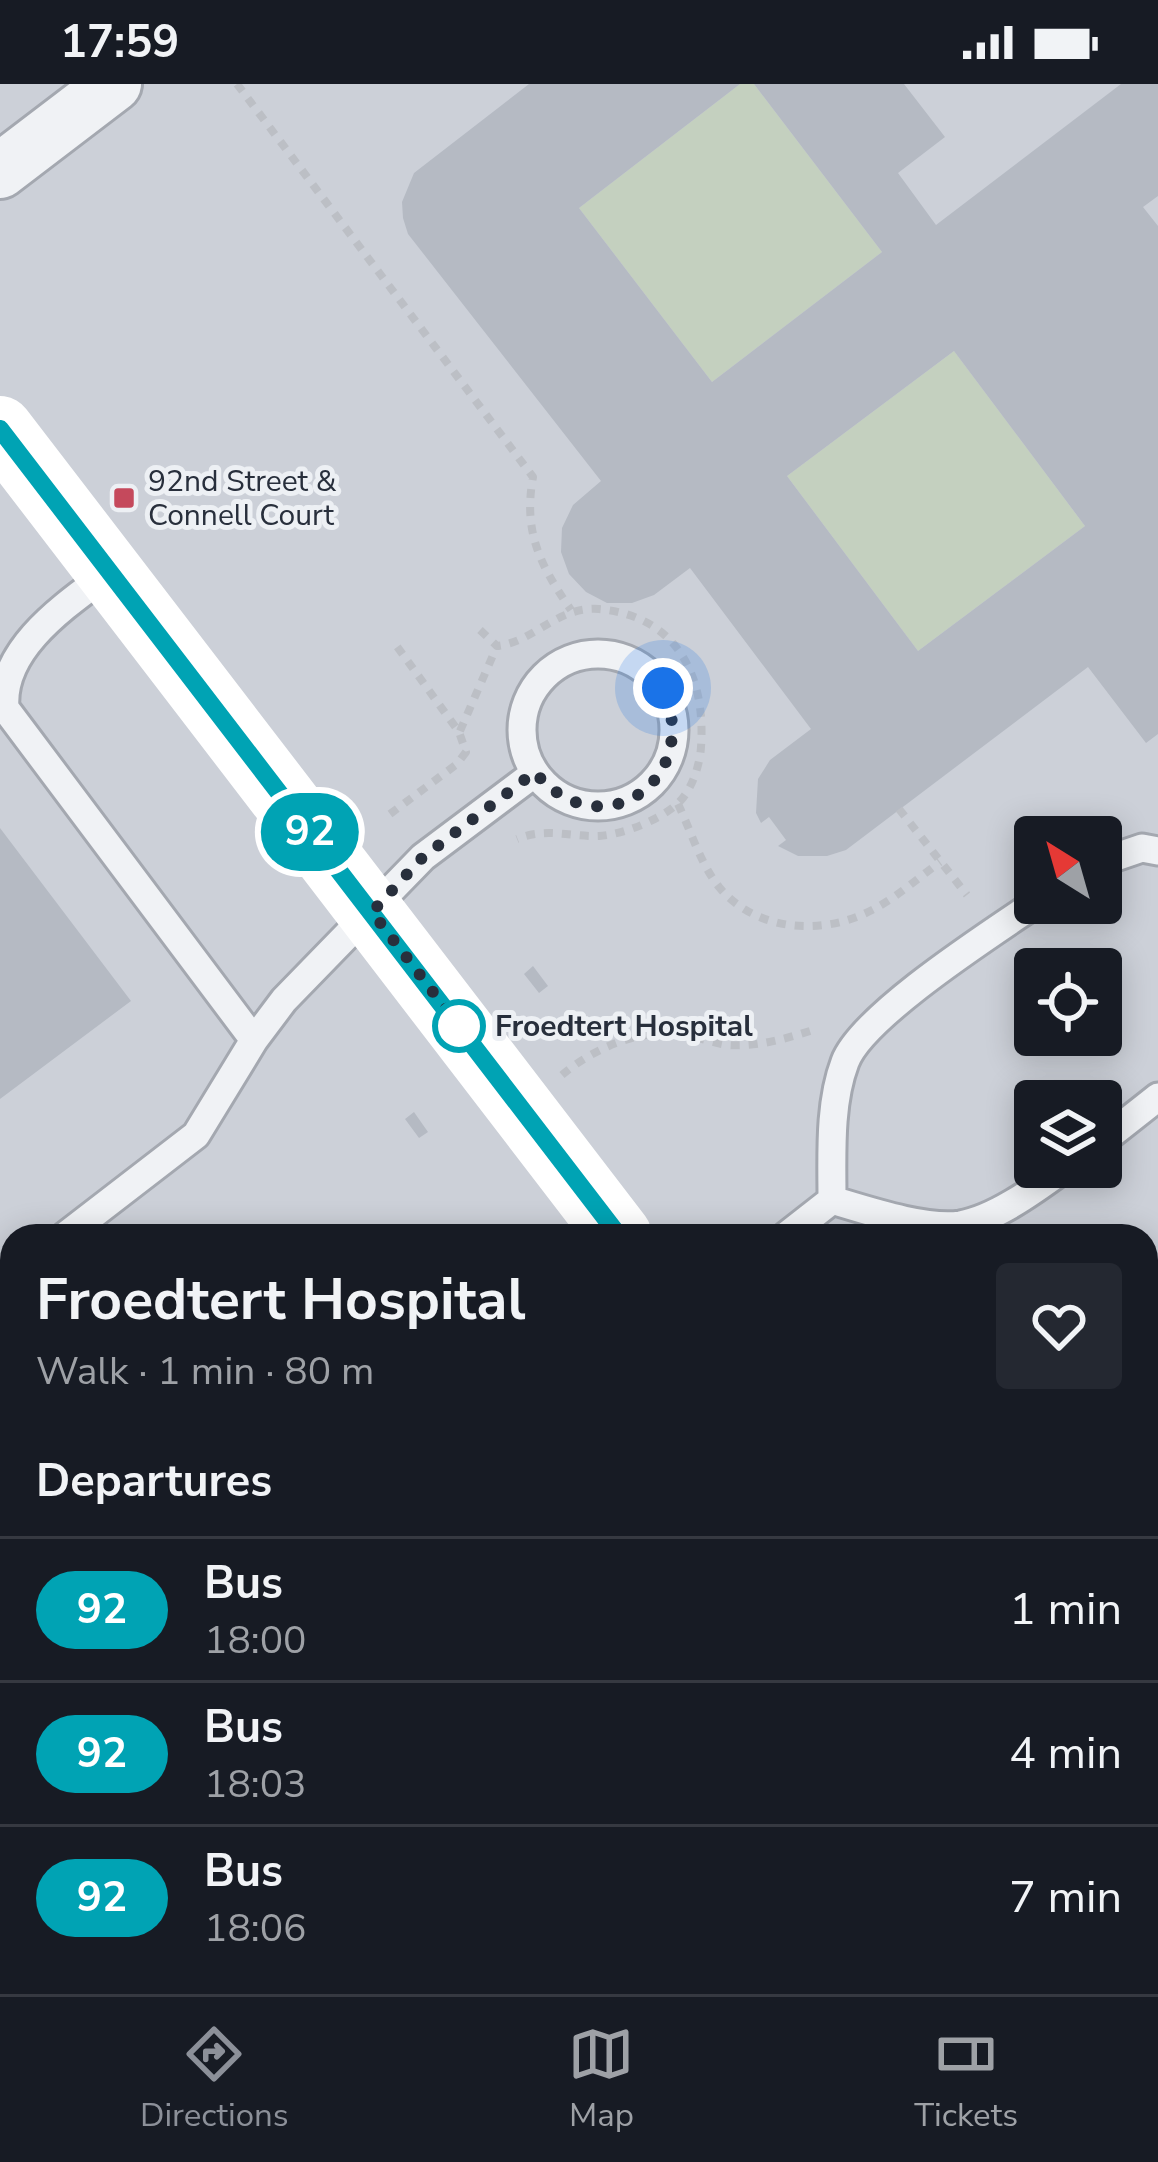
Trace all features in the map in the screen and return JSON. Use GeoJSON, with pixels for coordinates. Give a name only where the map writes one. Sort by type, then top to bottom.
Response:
{"type":"FeatureCollection","features":[{"type":"Feature","properties":{"kind":"street"},"geometry":{"type":"LineString","coordinates":[[0,172],[114,84]]}},
{"type":"Feature","properties":{"kind":"street"},"geometry":{"type":"LineString","coordinates":[[0,429],[610,1224]]}},
{"type":"Feature","properties":{"kind":"lane"},"geometry":{"type":"LineString","coordinates":[[110,572],[25,641],[3,677],[5,708],[254,1040]]}},
{"type":"Feature","properties":{"kind":"lane"},"geometry":{"type":"LineString","coordinates":[[598,652],[623,657],[646,669],[663,688],[673,710],[675,736],[669,760],[636,797],[587,806],[563,799],[535,772],[521,738],[523,713],[532,688],[550,669],[572,657],[598,652]]}},
{"type":"Feature","properties":{"kind":"lane"},"geometry":{"type":"LineString","coordinates":[[80,1224],[196,1135],[284,1000],[423,857],[535,772]]}},
{"type":"Feature","properties":{"kind":"lane"},"geometry":{"type":"LineString","coordinates":[[1122,855],[1142,848],[1158,850]]}},
{"type":"Feature","properties":{"kind":"lane"},"geometry":{"type":"LineString","coordinates":[[832,1200],[832,1130],[845,1058],[889,1008],[1014,919]]}},
{"type":"Feature","properties":{"kind":"lane"},"geometry":{"type":"LineString","coordinates":[[1122,1125],[1158,1097]]}},
{"type":"Feature","properties":{"kind":"lane"},"geometry":{"type":"LineString","coordinates":[[961,1224],[1036,1188]]}},
{"type":"Feature","properties":{"kind":"lane"},"geometry":{"type":"LineString","coordinates":[[832,1200],[894,1218],[950,1224]]}},
{"type":"Feature","properties":{"kind":"lane"},"geometry":{"type":"LineString","coordinates":[[801,1224],[832,1200]]}},
{"type":"Feature","properties":{"kind":"path"},"geometry":{"type":"LineString","coordinates":[[237,84],[533,477],[527,508],[536,551],[571,610]]}},
{"type":"Feature","properties":{"kind":"path"},"geometry":{"type":"LineString","coordinates":[[497,646],[510,644],[571,610],[629,614],[655,626],[680,652],[699,684],[703,721],[700,759],[678,804],[640,826],[601,836],[534,832],[512,841]]}},
{"type":"Feature","properties":{"kind":"path"},"geometry":{"type":"LineString","coordinates":[[480,630],[497,646]]}},
{"type":"Feature","properties":{"kind":"path"},"geometry":{"type":"LineString","coordinates":[[390,814],[457,764],[466,752],[459,732],[396,645]]}},
{"type":"Feature","properties":{"kind":"path"},"geometry":{"type":"LineString","coordinates":[[459,732],[497,646]]}},
{"type":"Feature","properties":{"kind":"path"},"geometry":{"type":"LineString","coordinates":[[678,804],[721,890],[749,913],[780,924],[816,928],[848,921],[875,909],[940,862]]}},
{"type":"Feature","properties":{"kind":"path"},"geometry":{"type":"LineString","coordinates":[[899,809],[967,895]]}},
{"type":"Feature","properties":{"kind":"path"},"geometry":{"type":"LineString","coordinates":[[556,1079],[580,1059],[638,1037],[679,1034],[729,1045],[771,1042],[811,1031]]}},
{"type":"Feature","properties":{"kind":"shaded area"},"geometry":{"type":"Polygon","coordinates":[[[0,84],[1158,84],[1158,1224],[0,1224],[0,84]]]}},
{"type":"Feature","properties":{"kind":"green space"},"geometry":{"type":"Polygon","coordinates":[[[740,84],[754,84],[882,252],[712,382],[579,208],[740,84]]]}},
{"type":"Feature","properties":{"kind":"green space"},"geometry":{"type":"Polygon","coordinates":[[[954,351],[1085,526],[918,651],[787,476],[954,351]]]}},
{"type":"Feature","properties":{"kind":"building"},"geometry":{"type":"Polygon","coordinates":[[[529,84],[740,84],[579,208],[712,382],[882,252],[754,84],[904,84],[945,137],[898,173],[936,225],[1121,84],[1158,84],[1158,196],[1143,207],[1158,226],[1158,734],[1146,743],[1088,667],[846,850],[798,856],[778,846],[786,840],[769,817],[761,823],[756,813],[758,779],[770,760],[811,729],[690,568],[654,595],[632,603],[607,603],[586,592],[569,574],[561,552],[562,528],[573,505],[601,481],[408,234],[402,202],[414,173],[529,84]],[[954,351],[787,476],[918,651],[1085,526],[954,351]]]}},
{"type":"Feature","properties":{"kind":"building"},"geometry":{"type":"Polygon","coordinates":[[[0,828],[131,1001],[0,1099],[0,828]]]}},
{"type":"Feature","properties":{"kind":"building"},"geometry":{"type":"Polygon","coordinates":[[[533,966],[548,986],[539,993],[524,974],[533,966]]]}},
{"type":"Feature","properties":{"kind":"building"},"geometry":{"type":"Polygon","coordinates":[[[414,1112],[428,1132],[419,1138],[405,1119],[414,1112]]]}},
{"type":"Feature","properties":{"kind":"bus line","name":"92"},"geometry":{"type":"LineString","coordinates":[[0,429],[610,1224]]}},
{"type":"Feature","properties":{"kind":"place","name":"92nd Street & Connell Court"},"geometry":{"type":"Point","coordinates":[124,498]}},
{"type":"Feature","properties":{"kind":"place","name":"Froedtert Hospital"},"geometry":{"type":"Point","coordinates":[459,1026]}},
{"type":"Feature","properties":{"kind":"route"},"geometry":{"type":"LineString","coordinates":[[459,1026],[372,912],[423,857],[535,772],[563,799],[587,806],[636,797],[669,760],[675,736],[673,710],[663,688]]}}]}
